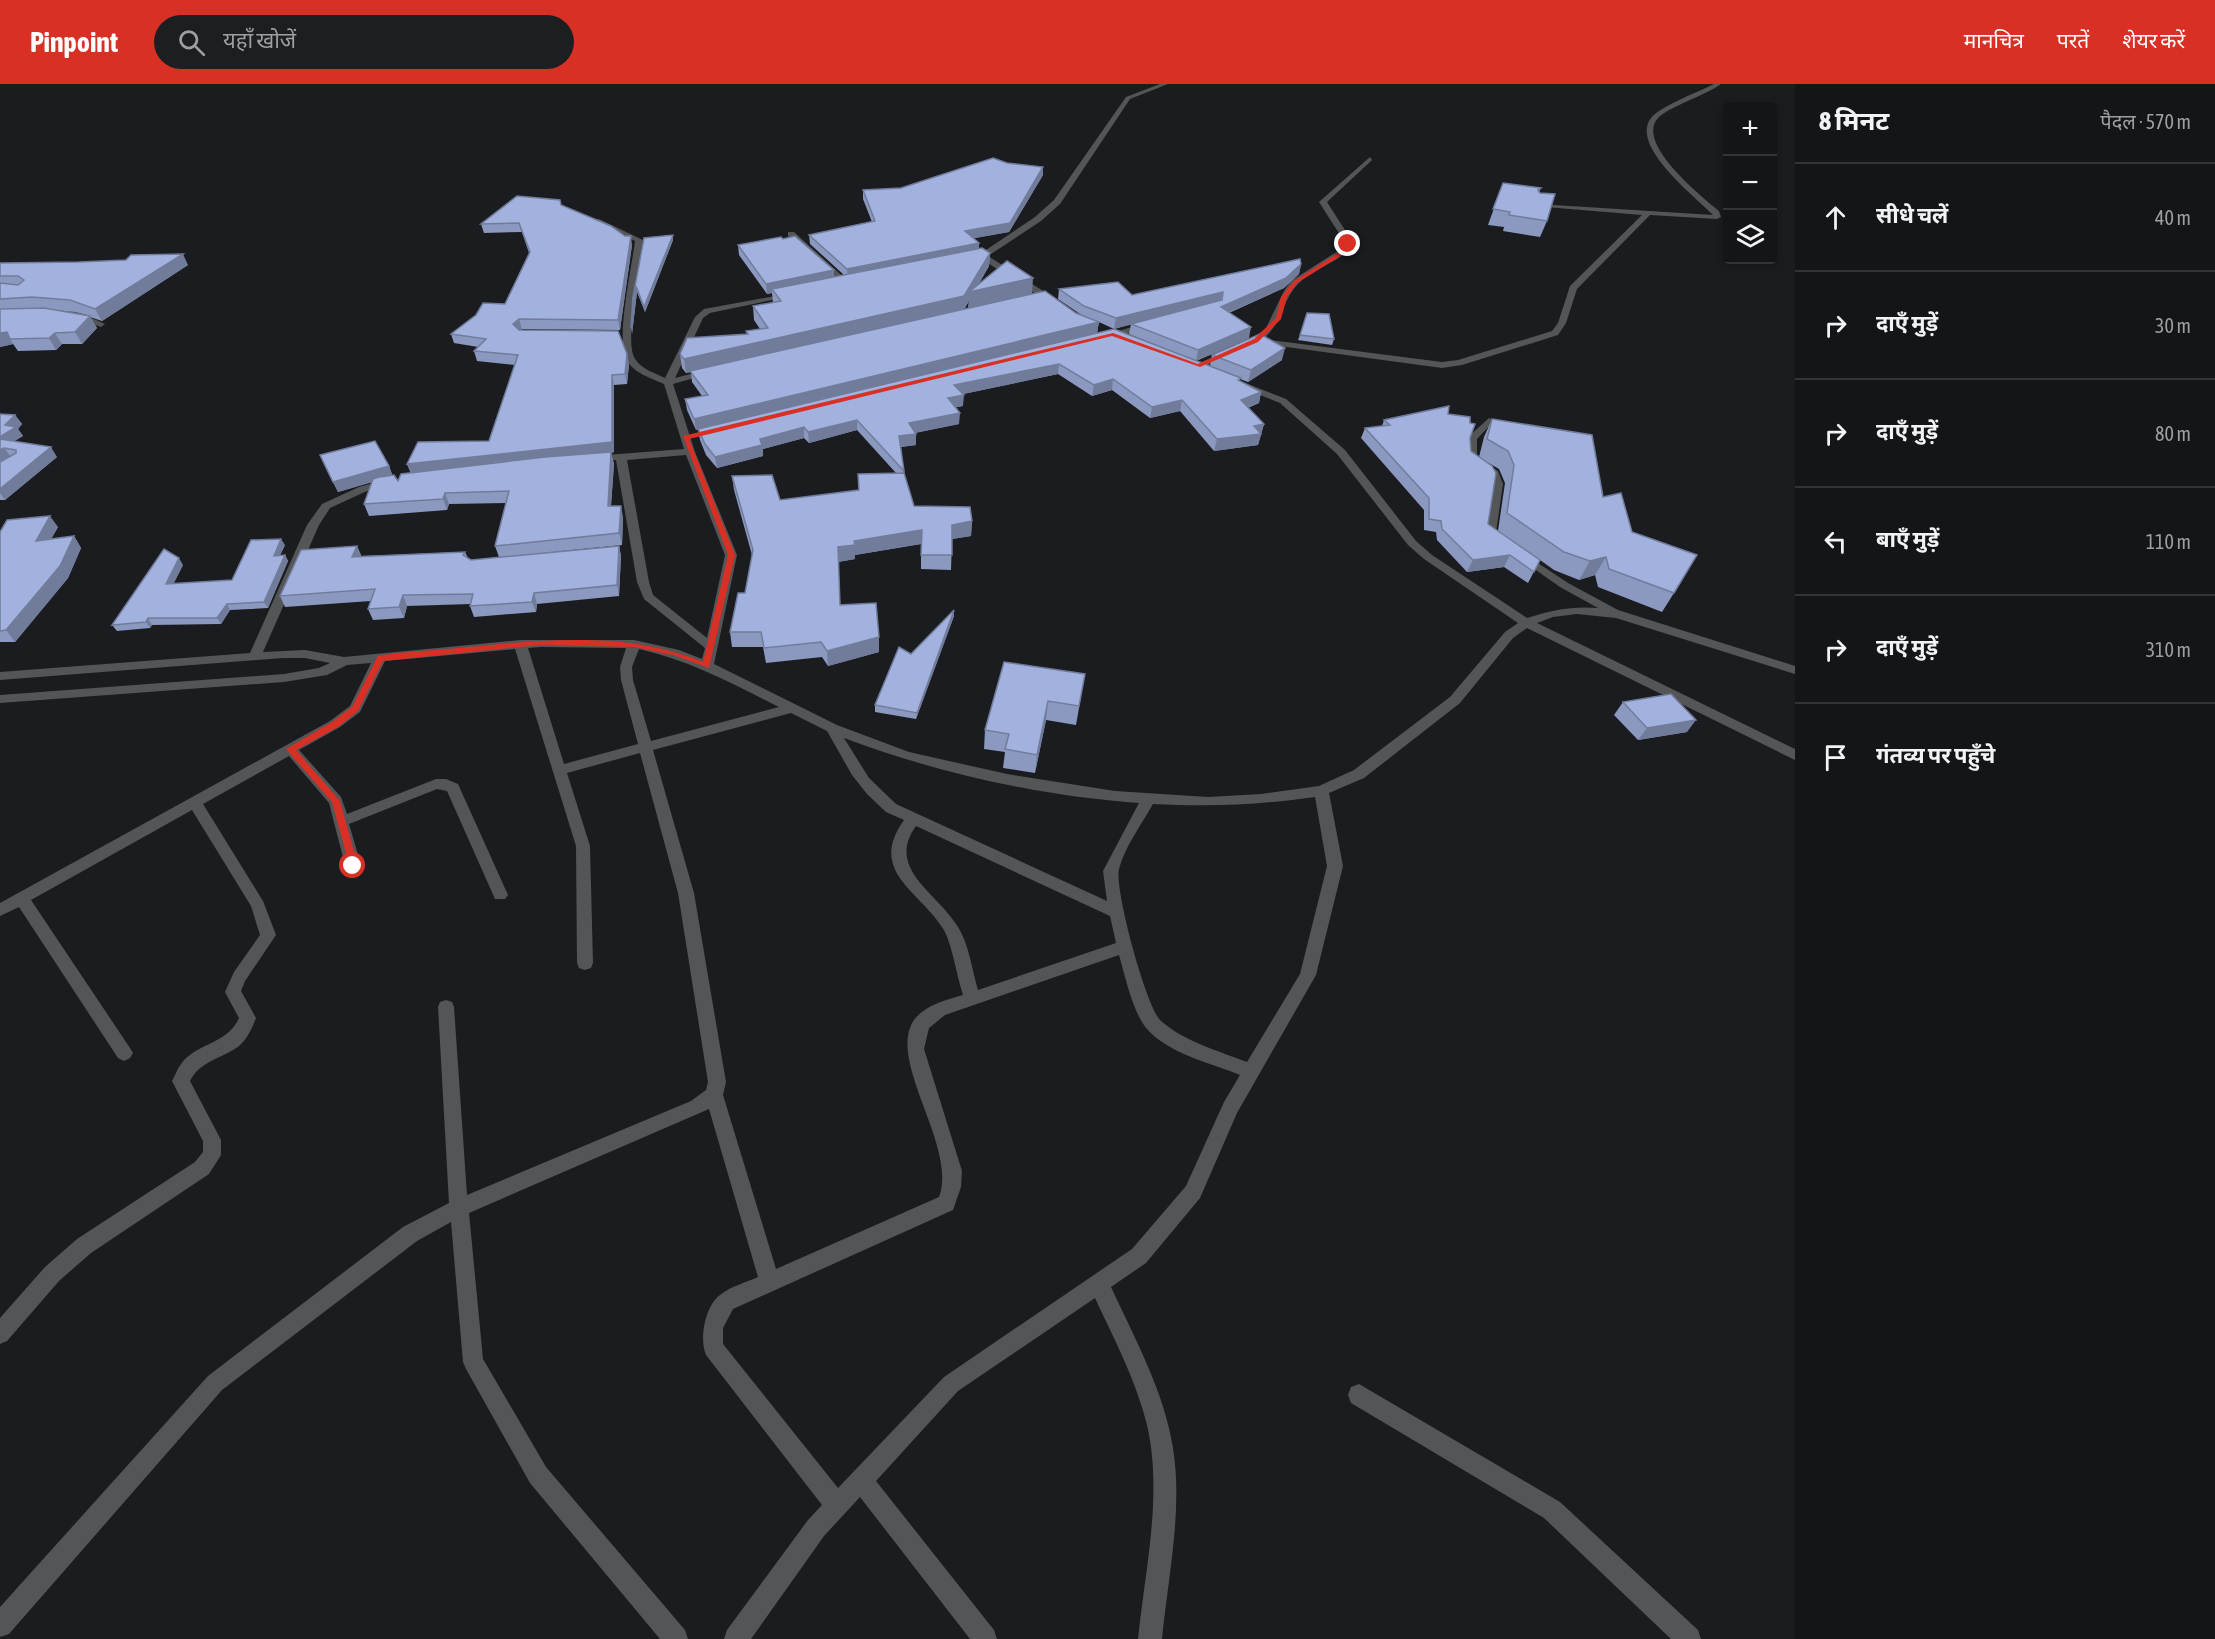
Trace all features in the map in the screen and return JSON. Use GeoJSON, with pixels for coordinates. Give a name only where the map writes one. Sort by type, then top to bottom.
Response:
{"type":"FeatureCollection","features":[{"type":"Feature","properties":{"kind":"street"},"geometry":{"type":"LineString","coordinates":[[972,259],[983,256],[1038,219],[1057,202],[1128,98],[1165,84]]}},
{"type":"Feature","properties":{"kind":"street"},"geometry":{"type":"LineString","coordinates":[[1538,206],[1717,217],[1716,213],[1660,160],[1652,128],[1656,116],[1718,84]]}},
{"type":"Feature","properties":{"kind":"street"},"geometry":{"type":"LineString","coordinates":[[1246,345],[1256,340],[1278,319],[1284,297],[1296,282],[1346,250],[1346,238],[1323,202],[1370,159]]}},
{"type":"Feature","properties":{"kind":"street"},"geometry":{"type":"LineString","coordinates":[[1256,340],[1442,365],[1459,363],[1543,338],[1561,328],[1568,296],[1573,288],[1648,213]]}},
{"type":"Feature","properties":{"kind":"street"},"geometry":{"type":"LineString","coordinates":[[588,218],[639,240],[627,335],[630,358],[637,366],[668,382],[691,436],[690,452],[731,555],[706,666]]}},
{"type":"Feature","properties":{"kind":"street"},"geometry":{"type":"LineString","coordinates":[[791,234],[847,285]]}},
{"type":"Feature","properties":{"kind":"street"},"geometry":{"type":"LineString","coordinates":[[983,256],[1049,299],[1034,299]]}},
{"type":"Feature","properties":{"kind":"street"},"geometry":{"type":"LineString","coordinates":[[835,288],[858,283]]}},
{"type":"Feature","properties":{"kind":"street"},"geometry":{"type":"LineString","coordinates":[[668,382],[695,325],[707,311],[800,294]]}},
{"type":"Feature","properties":{"kind":"street"},"geometry":{"type":"LineString","coordinates":[[43,314],[73,313],[101,324]]}},
{"type":"Feature","properties":{"kind":"street"},"geometry":{"type":"LineString","coordinates":[[1090,340],[1159,322]]}},
{"type":"Feature","properties":{"kind":"street"},"geometry":{"type":"LineString","coordinates":[[1096,327],[1133,341]]}},
{"type":"Feature","properties":{"kind":"street"},"geometry":{"type":"LineString","coordinates":[[615,334],[627,335]]}},
{"type":"Feature","properties":{"kind":"street"},"geometry":{"type":"LineString","coordinates":[[1198,366],[1236,349]]}},
{"type":"Feature","properties":{"kind":"street"},"geometry":{"type":"LineString","coordinates":[[1187,362],[1214,373]]}},
{"type":"Feature","properties":{"kind":"street"},"geometry":{"type":"LineString","coordinates":[[668,382],[724,369]]}},
{"type":"Feature","properties":{"kind":"street"},"geometry":{"type":"LineString","coordinates":[[1233,381],[1283,401],[1341,452],[1412,543],[1428,557],[1526,623],[1795,755]]}},
{"type":"Feature","properties":{"kind":"street"},"geometry":{"type":"LineString","coordinates":[[1489,421],[1472,438],[1471,451],[1472,459],[1494,473],[1498,484],[1490,533],[1564,585],[1617,614],[1795,670]]}},
{"type":"Feature","properties":{"kind":"street"},"geometry":{"type":"LineString","coordinates":[[579,461],[690,452]]}},
{"type":"Feature","properties":{"kind":"street"},"geometry":{"type":"LineString","coordinates":[[621,457],[632,549],[648,596],[711,646]]}},
{"type":"Feature","properties":{"kind":"street"},"geometry":{"type":"LineString","coordinates":[[254,657],[313,525],[326,506],[363,489],[401,480]]}},
{"type":"Feature","properties":{"kind":"street"},"geometry":{"type":"LineString","coordinates":[[0,676],[305,654],[344,661],[520,644],[634,644],[675,653],[832,728],[906,756],[1007,779],[1115,796],[1208,802],[1261,799],[1321,791],[1359,774],[1455,700],[1509,635],[1526,623],[1551,614],[1577,610],[1617,614]]}},
{"type":"Feature","properties":{"kind":"street"},"geometry":{"type":"LineString","coordinates":[[520,644],[583,846],[585,963]]}},
{"type":"Feature","properties":{"kind":"street"},"geometry":{"type":"LineString","coordinates":[[634,644],[626,667],[627,680],[686,893],[717,1082],[714,1095],[770,1283]]}},
{"type":"Feature","properties":{"kind":"street"},"geometry":{"type":"LineString","coordinates":[[0,910],[335,724],[355,709],[380,658]]}},
{"type":"Feature","properties":{"kind":"street"},"geometry":{"type":"LineString","coordinates":[[0,699],[284,678],[322,672],[344,661]]}},
{"type":"Feature","properties":{"kind":"street"},"geometry":{"type":"LineString","coordinates":[[559,770],[793,708]]}},
{"type":"Feature","properties":{"kind":"street"},"geometry":{"type":"LineString","coordinates":[[832,728],[861,779],[875,796],[913,818],[1118,913]]}},
{"type":"Feature","properties":{"kind":"street"},"geometry":{"type":"LineString","coordinates":[[291,749],[330,791],[343,821],[353,866]]}},
{"type":"Feature","properties":{"kind":"street"},"geometry":{"type":"LineString","coordinates":[[343,821],[436,784],[446,784],[453,788],[500,895]]}},
{"type":"Feature","properties":{"kind":"street"},"geometry":{"type":"LineString","coordinates":[[736,1639],[816,1528],[951,1384],[1139,1256],[1193,1192],[1230,1108],[1308,975],[1335,866],[1321,791]]}},
{"type":"Feature","properties":{"kind":"street"},"geometry":{"type":"LineString","coordinates":[[1149,798],[1111,871],[1118,913],[1141,1004],[1150,1022],[1165,1034],[1251,1072]]}},
{"type":"Feature","properties":{"kind":"street"},"geometry":{"type":"LineString","coordinates":[[0,1334],[52,1274],[84,1246],[202,1168],[212,1155],[212,1140],[181,1081],[185,1069],[197,1059],[232,1043],[244,1031],[248,1018],[233,992],[237,978],[261,950],[268,935],[258,905],[194,802]]}},
{"type":"Feature","properties":{"kind":"street"},"geometry":{"type":"LineString","coordinates":[[913,818],[899,838],[900,867],[952,930],[972,999]]}},
{"type":"Feature","properties":{"kind":"street"},"geometry":{"type":"LineString","coordinates":[[21,898],[124,1053]]}},
{"type":"Feature","properties":{"kind":"street"},"geometry":{"type":"LineString","coordinates":[[837,1505],[713,1348],[713,1326],[726,1302],[946,1203],[952,1187],[953,1171],[915,1049],[921,1024],[939,1010],[1126,946]]}},
{"type":"Feature","properties":{"kind":"street"},"geometry":{"type":"LineString","coordinates":[[446,1007],[458,1208],[473,1362],[537,1475],[676,1639]]}},
{"type":"Feature","properties":{"kind":"street"},"geometry":{"type":"LineString","coordinates":[[0,1625],[215,1383],[411,1234],[458,1208],[697,1107],[714,1095]]}},
{"type":"Feature","properties":{"kind":"street"},"geometry":{"type":"LineString","coordinates":[[1099,1283],[1148,1398],[1158,1433],[1164,1473],[1150,1639]]}},
{"type":"Feature","properties":{"kind":"street"},"geometry":{"type":"LineString","coordinates":[[1359,1395],[1552,1510],[1689,1639]]}},
{"type":"Feature","properties":{"kind":"street"},"geometry":{"type":"LineString","coordinates":[[861,1479],[985,1639]]}},
{"type":"Feature","properties":{"kind":"building"},"geometry":{"type":"Polygon","coordinates":[[[993,158],[1007,163],[1043,167],[1010,223],[965,231],[979,243],[847,269],[809,235],[875,221],[863,190],[901,188],[993,158]]]}},
{"type":"Feature","properties":{"kind":"building"},"geometry":{"type":"Polygon","coordinates":[[[1503,183],[1541,188],[1538,190],[1540,193],[1555,194],[1547,221],[1509,215],[1510,212],[1493,209],[1503,183]]]}},
{"type":"Feature","properties":{"kind":"building"},"geometry":{"type":"Polygon","coordinates":[[[517,196],[560,200],[561,205],[611,226],[625,236],[631,236],[618,320],[519,319],[513,324],[519,330],[618,331],[627,354],[625,374],[612,375],[612,442],[407,464],[418,442],[489,441],[518,355],[474,351],[486,339],[451,334],[476,315],[483,303],[505,304],[530,252],[519,223],[481,224],[517,196]]]}},
{"type":"Feature","properties":{"kind":"building"},"geometry":{"type":"Polygon","coordinates":[[[673,235],[644,307],[636,286],[631,328],[633,297],[644,238],[673,235]]]}},
{"type":"Feature","properties":{"kind":"building"},"geometry":{"type":"Polygon","coordinates":[[[795,236],[834,270],[766,284],[738,245],[781,237],[783,239],[795,236]]]}},
{"type":"Feature","properties":{"kind":"building"},"geometry":{"type":"Polygon","coordinates":[[[982,248],[990,253],[964,296],[684,359],[680,354],[687,338],[748,334],[746,331],[768,328],[753,306],[781,301],[772,289],[982,248]]]}},
{"type":"Feature","properties":{"kind":"building"},"geometry":{"type":"Polygon","coordinates":[[[183,254],[95,309],[70,300],[32,297],[0,299],[0,283],[18,285],[24,280],[18,276],[0,276],[0,263],[126,260],[131,255],[183,254]]]}},
{"type":"Feature","properties":{"kind":"building"},"geometry":{"type":"Polygon","coordinates":[[[1300,259],[1301,264],[1286,278],[1221,307],[1251,327],[1198,350],[1131,324],[1222,300],[1223,292],[1116,318],[1084,306],[1059,289],[1118,282],[1132,295],[1300,259]]]}},
{"type":"Feature","properties":{"kind":"building"},"geometry":{"type":"Polygon","coordinates":[[[1007,261],[1033,278],[969,292],[1007,261]]]}},
{"type":"Feature","properties":{"kind":"building"},"geometry":{"type":"Polygon","coordinates":[[[1045,291],[1076,313],[1099,322],[694,419],[685,399],[708,395],[690,371],[1045,291]]]}},
{"type":"Feature","properties":{"kind":"building"},"geometry":{"type":"Polygon","coordinates":[[[44,308],[90,316],[75,332],[55,333],[49,338],[10,339],[7,332],[0,333],[0,309],[44,308]]]}},
{"type":"Feature","properties":{"kind":"building"},"geometry":{"type":"Polygon","coordinates":[[[1307,313],[1329,314],[1334,339],[1300,335],[1307,313]]]}},
{"type":"Feature","properties":{"kind":"building"},"geometry":{"type":"Polygon","coordinates":[[[1114,329],[1241,378],[1238,380],[1261,392],[1241,400],[1264,424],[1254,426],[1261,434],[1217,439],[1182,400],[1152,407],[1113,379],[1094,385],[1059,364],[954,385],[964,395],[948,398],[960,413],[909,423],[916,434],[899,436],[904,471],[857,420],[808,432],[804,427],[760,439],[762,445],[715,457],[705,444],[698,429],[1114,329]]]}},
{"type":"Feature","properties":{"kind":"building"},"geometry":{"type":"Polygon","coordinates":[[[1260,334],[1285,348],[1251,370],[1212,355],[1260,334]]]}},
{"type":"Feature","properties":{"kind":"building"},"geometry":{"type":"Polygon","coordinates":[[[1449,406],[1448,414],[1470,417],[1470,423],[1475,424],[1470,438],[1471,451],[1492,466],[1496,473],[1488,524],[1540,560],[1534,572],[1510,555],[1473,560],[1442,529],[1441,521],[1429,519],[1429,498],[1365,428],[1390,425],[1384,420],[1449,406]]]}},
{"type":"Feature","properties":{"kind":"building"},"geometry":{"type":"Polygon","coordinates":[[[0,414],[15,415],[5,425],[16,427],[0,437],[0,414]]]}},
{"type":"Feature","properties":{"kind":"building"},"geometry":{"type":"Polygon","coordinates":[[[1492,419],[1592,435],[1603,497],[1621,493],[1632,532],[1697,555],[1674,593],[1609,569],[1606,557],[1590,561],[1564,552],[1507,513],[1514,465],[1508,451],[1487,439],[1492,419]]]}},
{"type":"Feature","properties":{"kind":"building"},"geometry":{"type":"Polygon","coordinates":[[[0,439],[51,447],[0,489],[0,462],[16,453],[16,450],[4,448],[0,450],[0,439]]]}},
{"type":"Feature","properties":{"kind":"building"},"geometry":{"type":"Polygon","coordinates":[[[375,441],[389,466],[333,482],[320,455],[375,441]]]}},
{"type":"Feature","properties":{"kind":"building"},"geometry":{"type":"Polygon","coordinates":[[[611,452],[608,506],[621,506],[619,533],[495,546],[509,491],[445,493],[443,499],[364,504],[373,479],[379,477],[394,475],[398,481],[401,474],[545,457],[611,452]]]}},
{"type":"Feature","properties":{"kind":"building"},"geometry":{"type":"Polygon","coordinates":[[[904,473],[914,506],[970,507],[972,521],[952,525],[952,555],[921,555],[922,530],[854,541],[855,545],[838,547],[840,605],[876,603],[879,637],[827,651],[821,642],[764,648],[761,632],[730,632],[738,593],[745,593],[753,550],[732,476],[772,475],[780,500],[859,490],[858,474],[904,473]]]}},
{"type":"Feature","properties":{"kind":"building"},"geometry":{"type":"Polygon","coordinates":[[[50,516],[36,541],[74,536],[60,566],[6,630],[0,631],[0,532],[7,520],[50,516]]]}},
{"type":"Feature","properties":{"kind":"building"},"geometry":{"type":"Polygon","coordinates":[[[281,539],[274,556],[285,555],[264,602],[227,604],[217,618],[148,618],[146,622],[112,625],[164,549],[179,558],[166,584],[232,580],[251,540],[281,539]]]}},
{"type":"Feature","properties":{"kind":"building"},"geometry":{"type":"Polygon","coordinates":[[[357,546],[352,557],[465,552],[463,555],[471,560],[619,546],[617,585],[534,593],[532,602],[470,606],[473,594],[403,595],[399,607],[368,609],[375,589],[280,596],[301,550],[357,546]]]}},
{"type":"Feature","properties":{"kind":"building"},"geometry":{"type":"Polygon","coordinates":[[[954,610],[917,713],[875,705],[899,647],[911,654],[954,610]]]}},
{"type":"Feature","properties":{"kind":"building"},"geometry":{"type":"Polygon","coordinates":[[[1004,662],[1085,674],[1079,706],[1048,701],[1037,755],[1005,749],[1009,734],[985,730],[1004,662]]]}},
{"type":"Feature","properties":{"kind":"building"},"geometry":{"type":"Polygon","coordinates":[[[1671,694],[1696,720],[1647,728],[1623,702],[1671,694]]]}},
{"type":"Feature","properties":{"kind":"route"},"geometry":{"type":"LineString","coordinates":[[353,866],[341,813],[336,801],[330,791],[291,749],[335,724],[355,709],[366,692],[380,658],[520,644],[634,644],[675,653],[706,666],[731,555],[685,438],[1113,334],[1198,366],[1256,340],[1272,327],[1278,319],[1284,297],[1296,282],[1346,250],[1348,244]]}}]}
